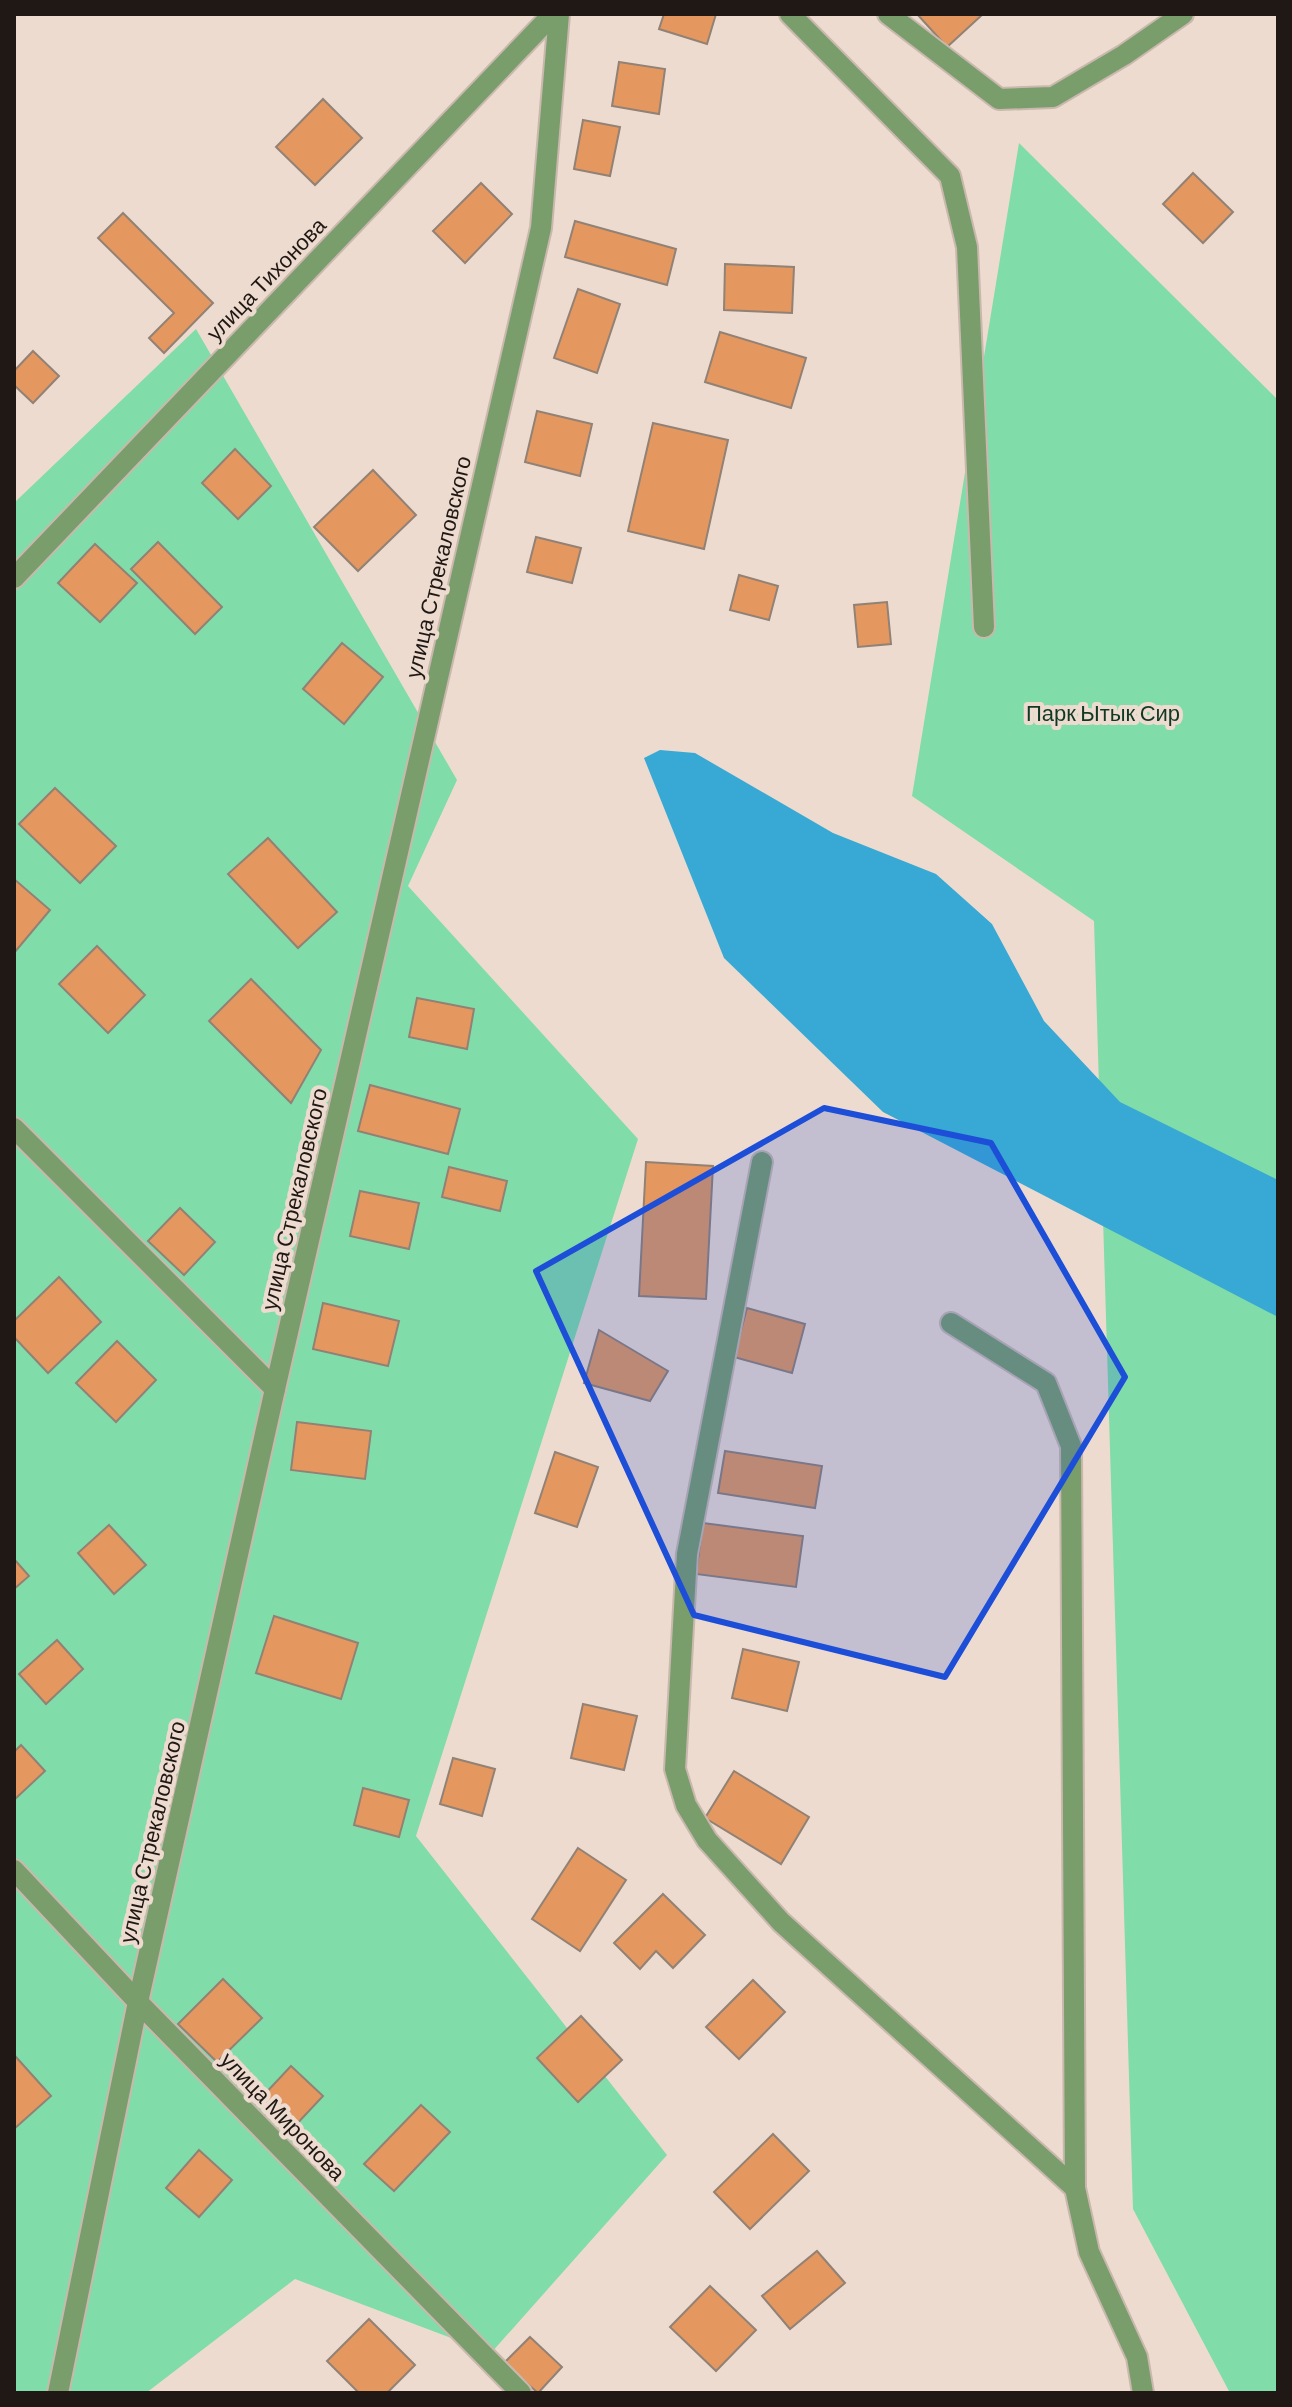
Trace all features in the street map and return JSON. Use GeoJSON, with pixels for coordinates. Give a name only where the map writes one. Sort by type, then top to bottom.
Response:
{"type":"FeatureCollection","features":[{"type":"Feature","properties":{"kind":"street","name":"улица Тихонова"},"geometry":{"type":"LineString","coordinates":[[14,578],[556,14]]}},
{"type":"Feature","properties":{"kind":"street","name":"улица Стрекаловского"},"geometry":{"type":"LineString","coordinates":[[58,2393],[138,2002],[541,228],[556,14]]}},
{"type":"Feature","properties":{"kind":"street"},"geometry":{"type":"LineString","coordinates":[[790,14],[950,176],[967,247],[984,627]]}},
{"type":"Feature","properties":{"kind":"street"},"geometry":{"type":"LineString","coordinates":[[888,14],[999,99],[1053,97],[1124,55],[1183,14]]}},
{"type":"Feature","properties":{"kind":"street"},"geometry":{"type":"LineString","coordinates":[[14,1128],[275,1389]]}},
{"type":"Feature","properties":{"kind":"street"},"geometry":{"type":"LineString","coordinates":[[762,1162],[687,1554],[675,1769],[686,1805],[707,1840],[781,1922],[1075,2188]]}},
{"type":"Feature","properties":{"kind":"street"},"geometry":{"type":"LineString","coordinates":[[951,1323],[1046,1383],[1071,1446],[1075,2188],[1089,2252],[1137,2357],[1143,2393]]}},
{"type":"Feature","properties":{"kind":"street","name":"улица Миронова"},"geometry":{"type":"LineString","coordinates":[[14,1870],[138,2002],[521,2393]]}},
{"type":"Feature","properties":{"kind":"highlighted area"},"geometry":{"type":"Polygon","coordinates":[[[824,1108],[991,1143],[1125,1377],[945,1677],[694,1615],[536,1271],[824,1108]]]}},
{"type":"Feature","properties":{"kind":"green space","name":"Парк Ытык Сир"},"geometry":{"type":"Polygon","coordinates":[[[1019,143],[1278,400],[1278,2393],[1230,2393],[1133,2209],[1094,921],[912,796],[1019,143]]]}},
{"type":"Feature","properties":{"kind":"green space"},"geometry":{"type":"Polygon","coordinates":[[[196,329],[457,780],[408,886],[638,1139],[416,1836],[667,2155],[491,2353],[295,2279],[146,2393],[14,2393],[14,503],[196,329]]]}},
{"type":"Feature","properties":{"kind":"water"},"geometry":{"type":"Polygon","coordinates":[[[660,750],[695,753],[833,833],[936,874],[992,924],[1044,1021],[1120,1102],[1278,1180],[1278,1317],[883,1112],[724,958],[644,758],[660,750]]]}},
{"type":"Feature","properties":{"kind":"building"},"geometry":{"type":"Polygon","coordinates":[[[664,14],[716,14],[707,44],[659,29],[664,14]]]}},
{"type":"Feature","properties":{"kind":"building"},"geometry":{"type":"Polygon","coordinates":[[[917,14],[983,14],[947,47],[917,14]]]}},
{"type":"Feature","properties":{"kind":"building"},"geometry":{"type":"Polygon","coordinates":[[[619,62],[665,69],[659,114],[612,106],[619,62]]]}},
{"type":"Feature","properties":{"kind":"building"},"geometry":{"type":"Polygon","coordinates":[[[323,99],[362,138],[315,185],[276,147],[323,99]]]}},
{"type":"Feature","properties":{"kind":"building"},"geometry":{"type":"Polygon","coordinates":[[[583,120],[620,127],[610,176],[574,169],[583,120]]]}},
{"type":"Feature","properties":{"kind":"building"},"geometry":{"type":"Polygon","coordinates":[[[1193,173],[1233,212],[1203,243],[1163,204],[1193,173]]]}},
{"type":"Feature","properties":{"kind":"building"},"geometry":{"type":"Polygon","coordinates":[[[481,183],[512,214],[465,263],[433,231],[481,183]]]}},
{"type":"Feature","properties":{"kind":"building"},"geometry":{"type":"Polygon","coordinates":[[[123,213],[213,303],[164,353],[149,338],[174,313],[98,238],[123,213]]]}},
{"type":"Feature","properties":{"kind":"building"},"geometry":{"type":"Polygon","coordinates":[[[575,221],[676,249],[667,285],[565,257],[575,221]]]}},
{"type":"Feature","properties":{"kind":"building"},"geometry":{"type":"Polygon","coordinates":[[[725,264],[794,267],[792,313],[724,310],[725,264]]]}},
{"type":"Feature","properties":{"kind":"building"},"geometry":{"type":"Polygon","coordinates":[[[578,289],[620,304],[597,373],[554,358],[578,289]]]}},
{"type":"Feature","properties":{"kind":"building"},"geometry":{"type":"Polygon","coordinates":[[[720,332],[806,358],[791,408],[705,382],[720,332]]]}},
{"type":"Feature","properties":{"kind":"building"},"geometry":{"type":"Polygon","coordinates":[[[33,351],[59,376],[33,403],[14,385],[14,371],[33,351]]]}},
{"type":"Feature","properties":{"kind":"building"},"geometry":{"type":"Polygon","coordinates":[[[537,411],[592,424],[580,476],[525,462],[537,411]]]}},
{"type":"Feature","properties":{"kind":"building"},"geometry":{"type":"Polygon","coordinates":[[[653,423],[728,440],[704,549],[628,531],[653,423]]]}},
{"type":"Feature","properties":{"kind":"building"},"geometry":{"type":"Polygon","coordinates":[[[235,449],[271,486],[238,519],[202,483],[235,449]]]}},
{"type":"Feature","properties":{"kind":"building"},"geometry":{"type":"Polygon","coordinates":[[[373,470],[416,515],[358,571],[314,527],[373,470]]]}},
{"type":"Feature","properties":{"kind":"building"},"geometry":{"type":"Polygon","coordinates":[[[536,537],[581,548],[572,583],[527,572],[536,537]]]}},
{"type":"Feature","properties":{"kind":"building"},"geometry":{"type":"Polygon","coordinates":[[[158,542],[222,607],[195,634],[131,569],[158,542]]]}},
{"type":"Feature","properties":{"kind":"building"},"geometry":{"type":"Polygon","coordinates":[[[95,544],[137,583],[100,622],[58,583],[95,544]]]}},
{"type":"Feature","properties":{"kind":"building"},"geometry":{"type":"Polygon","coordinates":[[[739,575],[778,586],[769,620],[730,610],[739,575]]]}},
{"type":"Feature","properties":{"kind":"building"},"geometry":{"type":"Polygon","coordinates":[[[887,602],[891,644],[858,647],[854,605],[887,602]]]}},
{"type":"Feature","properties":{"kind":"building"},"geometry":{"type":"Polygon","coordinates":[[[342,643],[383,677],[344,724],[303,689],[342,643]]]}},
{"type":"Feature","properties":{"kind":"building"},"geometry":{"type":"Polygon","coordinates":[[[55,788],[116,846],[80,883],[19,824],[55,788]]]}},
{"type":"Feature","properties":{"kind":"building"},"geometry":{"type":"Polygon","coordinates":[[[268,838],[337,912],[298,948],[228,874],[268,838]]]}},
{"type":"Feature","properties":{"kind":"building"},"geometry":{"type":"Polygon","coordinates":[[[14,879],[50,910],[14,953],[14,879]]]}},
{"type":"Feature","properties":{"kind":"building"},"geometry":{"type":"Polygon","coordinates":[[[97,946],[145,995],[108,1033],[59,984],[97,946]]]}},
{"type":"Feature","properties":{"kind":"building"},"geometry":{"type":"Polygon","coordinates":[[[251,979],[321,1050],[291,1103],[209,1021],[251,979]]]}},
{"type":"Feature","properties":{"kind":"building"},"geometry":{"type":"Polygon","coordinates":[[[417,998],[474,1009],[467,1049],[409,1037],[417,998]]]}},
{"type":"Feature","properties":{"kind":"building"},"geometry":{"type":"Polygon","coordinates":[[[370,1085],[460,1109],[448,1154],[358,1131],[370,1085]]]}},
{"type":"Feature","properties":{"kind":"building"},"geometry":{"type":"Polygon","coordinates":[[[646,1162],[713,1166],[706,1299],[639,1296],[646,1162]]]}},
{"type":"Feature","properties":{"kind":"building"},"geometry":{"type":"Polygon","coordinates":[[[449,1167],[507,1181],[500,1211],[442,1197],[449,1167]]]}},
{"type":"Feature","properties":{"kind":"building"},"geometry":{"type":"Polygon","coordinates":[[[360,1191],[419,1203],[409,1249],[350,1236],[360,1191]]]}},
{"type":"Feature","properties":{"kind":"building"},"geometry":{"type":"Polygon","coordinates":[[[180,1208],[215,1242],[184,1275],[148,1241],[180,1208]]]}},
{"type":"Feature","properties":{"kind":"building"},"geometry":{"type":"Polygon","coordinates":[[[59,1277],[101,1322],[48,1373],[14,1337],[14,1321],[59,1277]]]}},
{"type":"Feature","properties":{"kind":"building"},"geometry":{"type":"Polygon","coordinates":[[[323,1303],[399,1321],[388,1366],[313,1349],[323,1303]]]}},
{"type":"Feature","properties":{"kind":"building"},"geometry":{"type":"Polygon","coordinates":[[[747,1308],[805,1324],[792,1373],[734,1357],[747,1308]]]}},
{"type":"Feature","properties":{"kind":"building"},"geometry":{"type":"Polygon","coordinates":[[[599,1330],[668,1371],[650,1401],[584,1383],[599,1330]]]}},
{"type":"Feature","properties":{"kind":"building"},"geometry":{"type":"Polygon","coordinates":[[[117,1341],[156,1380],[116,1422],[76,1383],[117,1341]]]}},
{"type":"Feature","properties":{"kind":"building"},"geometry":{"type":"Polygon","coordinates":[[[297,1422],[371,1431],[365,1479],[291,1470],[297,1422]]]}},
{"type":"Feature","properties":{"kind":"building"},"geometry":{"type":"Polygon","coordinates":[[[725,1451],[822,1466],[815,1508],[718,1493],[725,1451]]]}},
{"type":"Feature","properties":{"kind":"building"},"geometry":{"type":"Polygon","coordinates":[[[555,1452],[598,1467],[577,1527],[535,1513],[555,1452]]]}},
{"type":"Feature","properties":{"kind":"building"},"geometry":{"type":"Polygon","coordinates":[[[703,1523],[803,1536],[796,1587],[696,1574],[703,1523]]]}},
{"type":"Feature","properties":{"kind":"building"},"geometry":{"type":"Polygon","coordinates":[[[109,1525],[146,1565],[114,1594],[78,1553],[109,1525]]]}},
{"type":"Feature","properties":{"kind":"building"},"geometry":{"type":"Polygon","coordinates":[[[14,1559],[29,1576],[14,1589],[14,1559]]]}},
{"type":"Feature","properties":{"kind":"building"},"geometry":{"type":"Polygon","coordinates":[[[274,1616],[358,1643],[341,1699],[256,1673],[274,1616]]]}},
{"type":"Feature","properties":{"kind":"building"},"geometry":{"type":"Polygon","coordinates":[[[57,1640],[83,1669],[46,1704],[19,1674],[57,1640]]]}},
{"type":"Feature","properties":{"kind":"building"},"geometry":{"type":"Polygon","coordinates":[[[743,1649],[799,1662],[787,1711],[732,1698],[743,1649]]]}},
{"type":"Feature","properties":{"kind":"building"},"geometry":{"type":"Polygon","coordinates":[[[583,1704],[637,1716],[624,1770],[571,1758],[583,1704]]]}},
{"type":"Feature","properties":{"kind":"building"},"geometry":{"type":"Polygon","coordinates":[[[21,1745],[45,1771],[14,1800],[14,1752],[21,1745]]]}},
{"type":"Feature","properties":{"kind":"building"},"geometry":{"type":"Polygon","coordinates":[[[453,1758],[495,1769],[482,1816],[440,1804],[453,1758]]]}},
{"type":"Feature","properties":{"kind":"building"},"geometry":{"type":"Polygon","coordinates":[[[734,1771],[809,1817],[781,1864],[705,1818],[734,1771]]]}},
{"type":"Feature","properties":{"kind":"building"},"geometry":{"type":"Polygon","coordinates":[[[363,1788],[409,1800],[399,1837],[354,1825],[363,1788]]]}},
{"type":"Feature","properties":{"kind":"building"},"geometry":{"type":"Polygon","coordinates":[[[578,1848],[626,1880],[580,1951],[532,1919],[578,1848]]]}},
{"type":"Feature","properties":{"kind":"building"},"geometry":{"type":"Polygon","coordinates":[[[663,1894],[705,1935],[673,1968],[656,1951],[640,1969],[614,1943],[663,1894]]]}},
{"type":"Feature","properties":{"kind":"building"},"geometry":{"type":"Polygon","coordinates":[[[223,1979],[262,2018],[217,2062],[178,2024],[223,1979]]]}},
{"type":"Feature","properties":{"kind":"building"},"geometry":{"type":"Polygon","coordinates":[[[753,1980],[785,2012],[739,2059],[706,2027],[753,1980]]]}},
{"type":"Feature","properties":{"kind":"building"},"geometry":{"type":"Polygon","coordinates":[[[581,2016],[622,2060],[578,2102],[537,2058],[581,2016]]]}},
{"type":"Feature","properties":{"kind":"building"},"geometry":{"type":"Polygon","coordinates":[[[16,2057],[51,2096],[14,2129],[14,2059],[16,2057]]]}},
{"type":"Feature","properties":{"kind":"building"},"geometry":{"type":"Polygon","coordinates":[[[291,2066],[323,2096],[292,2129],[261,2098],[291,2066]]]}},
{"type":"Feature","properties":{"kind":"building"},"geometry":{"type":"Polygon","coordinates":[[[421,2105],[450,2132],[394,2191],[364,2164],[421,2105]]]}},
{"type":"Feature","properties":{"kind":"building"},"geometry":{"type":"Polygon","coordinates":[[[773,2134],[809,2171],[750,2229],[714,2192],[773,2134]]]}},
{"type":"Feature","properties":{"kind":"building"},"geometry":{"type":"Polygon","coordinates":[[[199,2150],[232,2180],[199,2217],[166,2188],[199,2150]]]}},
{"type":"Feature","properties":{"kind":"building"},"geometry":{"type":"Polygon","coordinates":[[[817,2251],[845,2283],[790,2329],[762,2296],[817,2251]]]}},
{"type":"Feature","properties":{"kind":"building"},"geometry":{"type":"Polygon","coordinates":[[[710,2286],[756,2330],[716,2371],[670,2327],[710,2286]]]}},
{"type":"Feature","properties":{"kind":"building"},"geometry":{"type":"Polygon","coordinates":[[[369,2319],[415,2365],[387,2393],[359,2393],[327,2361],[369,2319]]]}},
{"type":"Feature","properties":{"kind":"building"},"geometry":{"type":"Polygon","coordinates":[[[530,2337],[562,2367],[538,2393],[504,2363],[530,2337]]]}}]}
